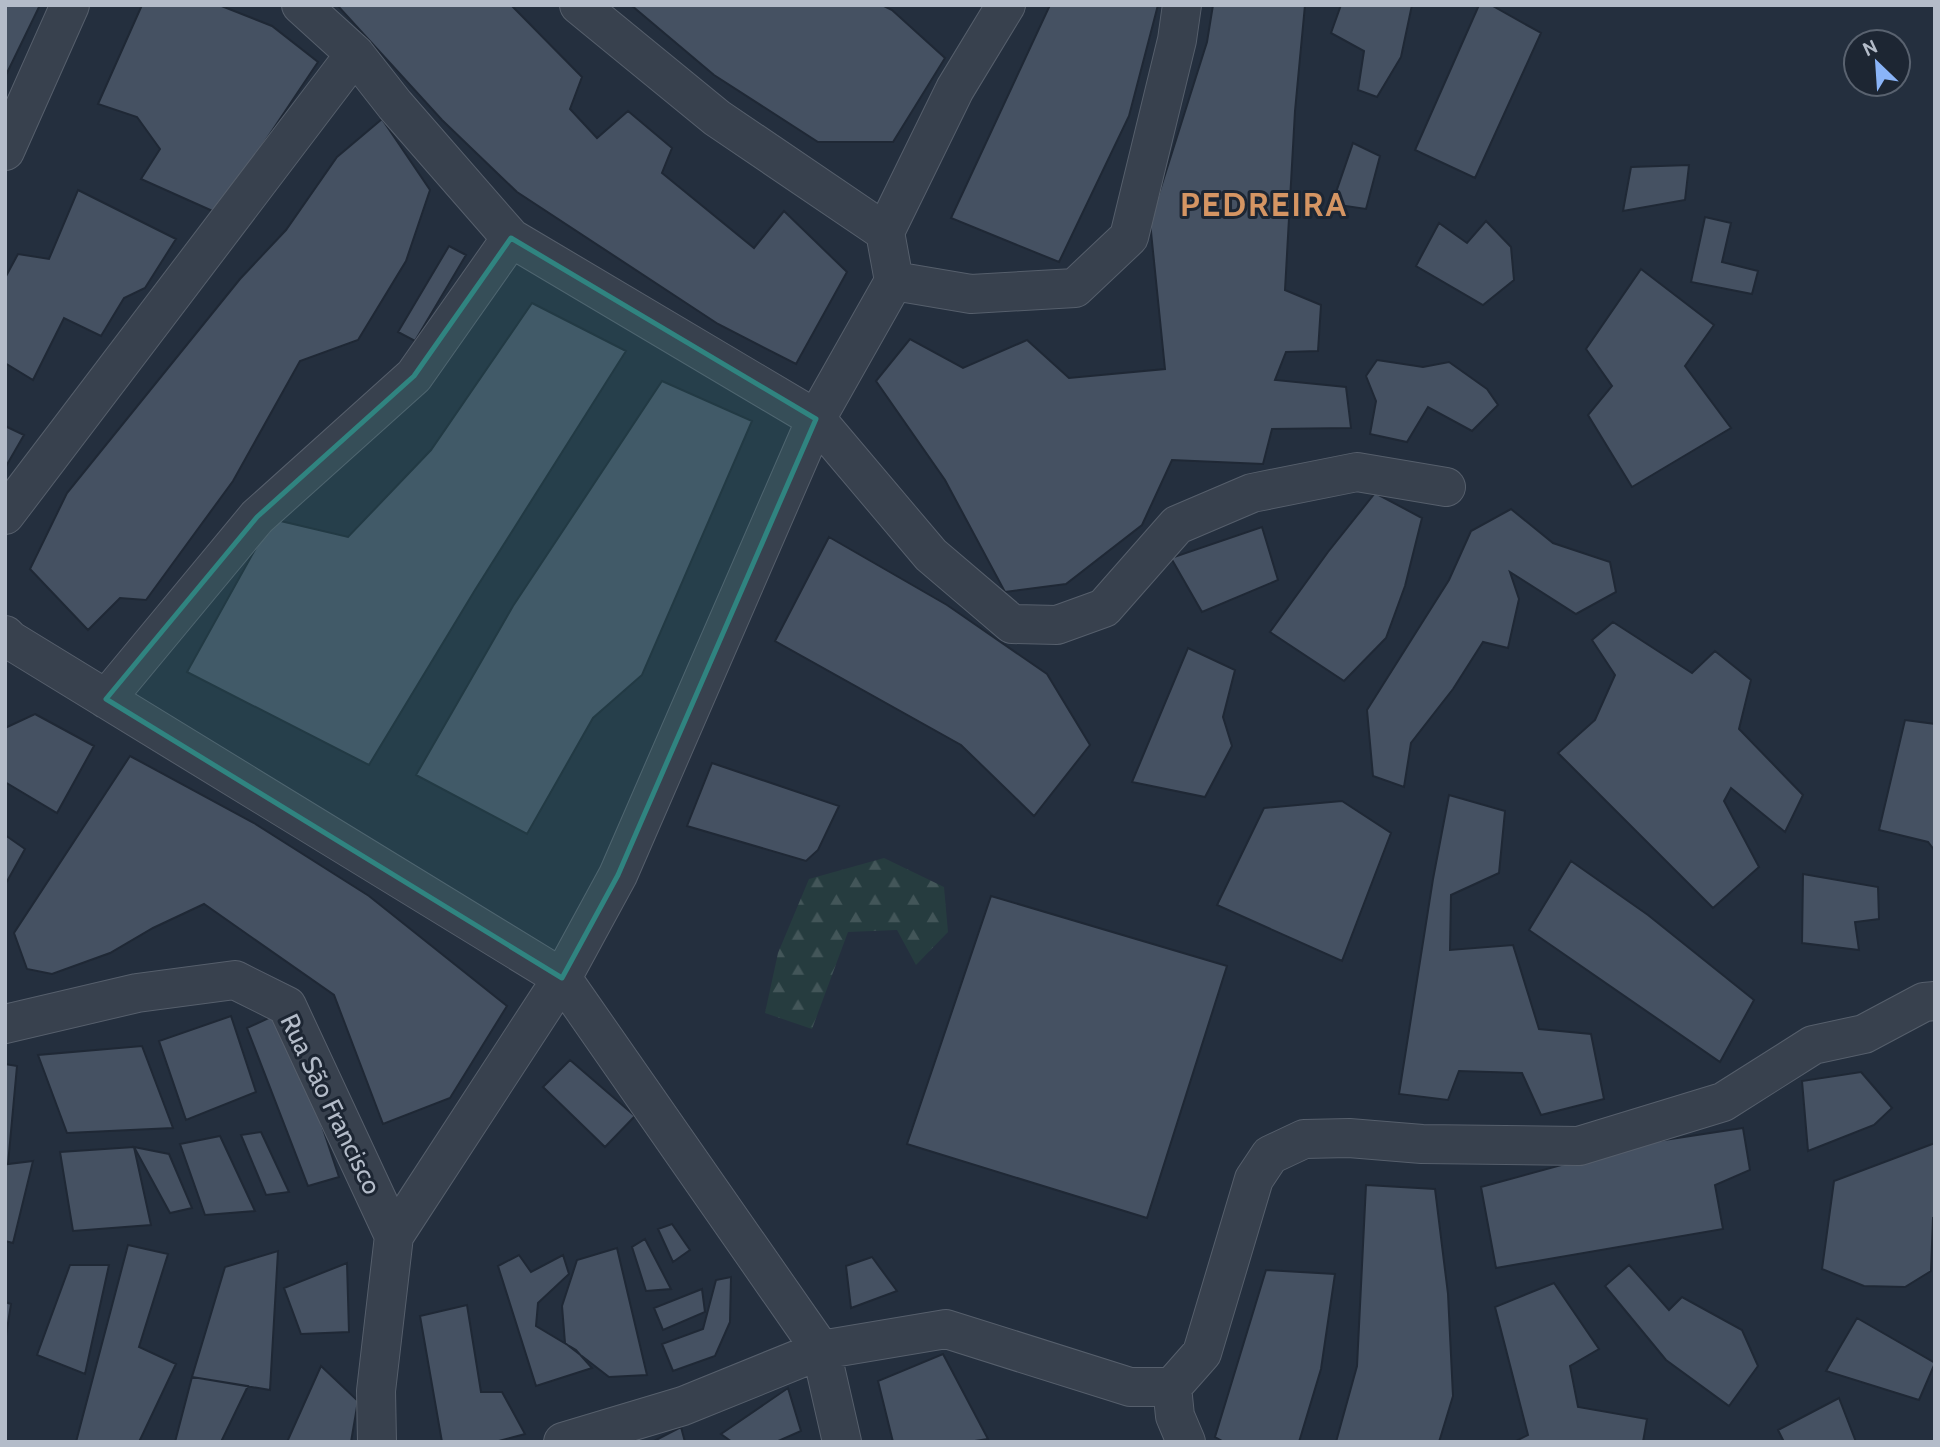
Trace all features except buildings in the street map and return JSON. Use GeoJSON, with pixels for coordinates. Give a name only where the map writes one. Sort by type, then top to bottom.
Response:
{"type":"FeatureCollection","features":[{"type":"Feature","properties":{"kind":"street"},"geometry":{"type":"LineString","coordinates":[[5,151],[70,5]]}},
{"type":"Feature","properties":{"kind":"street"},"geometry":{"type":"LineString","coordinates":[[301,5],[355,54],[395,105],[511,238],[816,419],[931,555],[1012,624],[1057,625],[1104,608],[1177,525],[1252,493],[1357,472],[1446,487]]}},
{"type":"Feature","properties":{"kind":"street"},"geometry":{"type":"LineString","coordinates":[[579,5],[717,118],[885,232]]}},
{"type":"Feature","properties":{"kind":"street"},"geometry":{"type":"LineString","coordinates":[[377,1442],[376,1391],[394,1236],[562,978],[618,876],[816,419],[894,281],[885,232],[955,89],[1006,5]]}},
{"type":"Feature","properties":{"kind":"street"},"geometry":{"type":"LineString","coordinates":[[894,281],[971,294],[1075,288],[1129,237],[1177,40],[1182,5]]}},
{"type":"Feature","properties":{"kind":"street"},"geometry":{"type":"LineString","coordinates":[[5,515],[355,54]]}},
{"type":"Feature","properties":{"kind":"street"},"geometry":{"type":"LineString","coordinates":[[106,699],[257,517],[414,376],[511,238]]}},
{"type":"Feature","properties":{"kind":"street"},"geometry":{"type":"LineString","coordinates":[[5,635],[562,978],[821,1350],[842,1442]]}},
{"type":"Feature","properties":{"kind":"street","name":"Rua São Francisco"},"geometry":{"type":"LineString","coordinates":[[5,1024],[137,993],[235,980],[270,996],[287,1006],[394,1236]]}},
{"type":"Feature","properties":{"kind":"street"},"geometry":{"type":"LineString","coordinates":[[1186,1442],[1175,1416],[1172,1387],[1202,1353],[1254,1179],[1270,1155],[1304,1139],[1349,1138],[1422,1144],[1578,1146],[1723,1102],[1813,1045],[1864,1034],[1924,1002],[1935,1001]]}},
{"type":"Feature","properties":{"kind":"street"},"geometry":{"type":"LineString","coordinates":[[563,1442],[684,1406],[821,1350],[946,1329],[1130,1387],[1172,1387]]}},
{"type":"Feature","properties":{"kind":"highlighted area"},"geometry":{"type":"Polygon","coordinates":[[[511,238],[816,419],[618,875],[562,978],[106,699],[257,517],[414,376],[511,238]]]}},
{"type":"Feature","properties":{"kind":"green space"},"geometry":{"type":"Polygon","coordinates":[[[884,858],[944,887],[948,932],[916,965],[897,930],[848,932],[812,1029],[765,1013],[778,953],[809,879],[884,858]]]}},
{"type":"Feature","properties":{"kind":"district","name":"PEDREIRA"},"geometry":{"type":"Point","coordinates":[1264,204]}}]}
